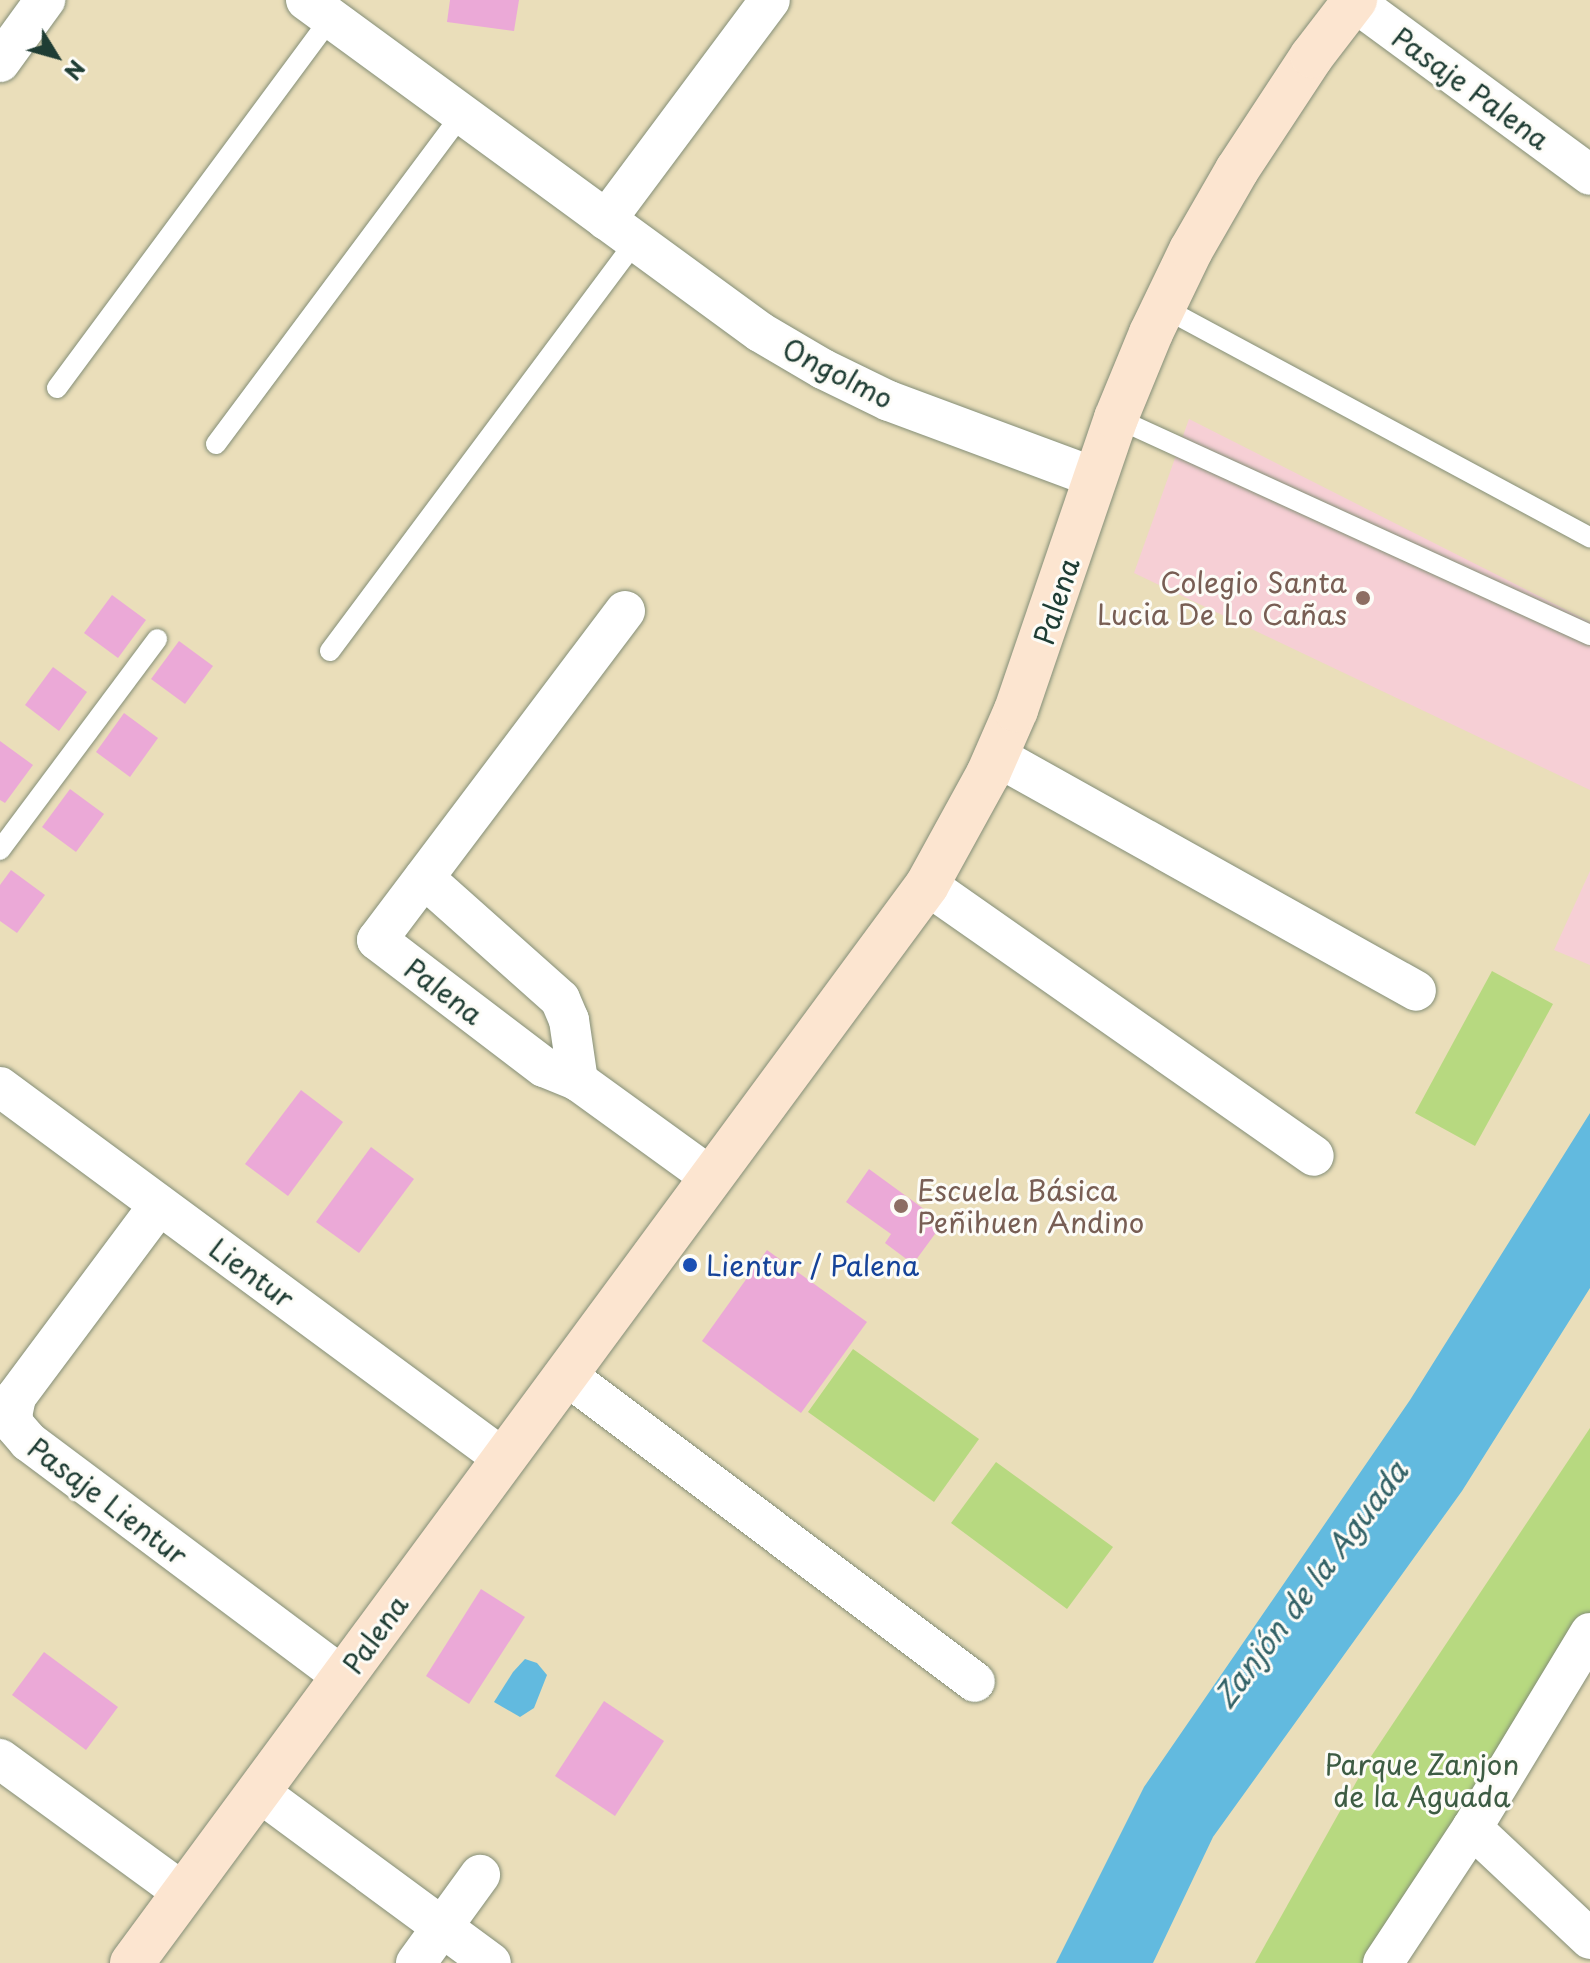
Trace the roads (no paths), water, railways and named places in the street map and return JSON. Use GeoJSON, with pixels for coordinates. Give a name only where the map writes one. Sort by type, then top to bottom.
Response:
{"type":"FeatureCollection","features":[{"type":"Feature","properties":{"kind":"street"},"geometry":{"type":"LineString","coordinates":[[0,62],[45,0]]}},
{"type":"Feature","properties":{"kind":"street"},"geometry":{"type":"LineString","coordinates":[[620,231],[770,0]]}},
{"type":"Feature","properties":{"kind":"street","name":"Pasaje Palena"},"geometry":{"type":"LineString","coordinates":[[1353,1],[1590,175]]}},
{"type":"Feature","properties":{"kind":"street","name":"Palena"},"geometry":{"type":"LineString","coordinates":[[132,1963],[927,885],[996,756],[1044,639],[1116,418],[1191,250],[1244,159],[1312,56],[1353,1]]}},
{"type":"Feature","properties":{"kind":"street","name":"Ongolmo"},"geometry":{"type":"LineString","coordinates":[[318,9],[738,318],[823,369],[889,401],[1096,478]]}},
{"type":"Feature","properties":{"kind":"street","name":"Palena"},"geometry":{"type":"LineString","coordinates":[[625,611],[377,940],[544,1067],[578,1081],[712,1178]]}},
{"type":"Feature","properties":{"kind":"street"},"geometry":{"type":"LineString","coordinates":[[996,756],[1416,991]]}},
{"type":"Feature","properties":{"kind":"street"},"geometry":{"type":"LineString","coordinates":[[424,878],[560,999],[569,1020],[578,1081]]}},
{"type":"Feature","properties":{"kind":"street"},"geometry":{"type":"LineString","coordinates":[[927,885],[1314,1156]]}},
{"type":"Feature","properties":{"kind":"street","name":"Lientur"},"geometry":{"type":"LineString","coordinates":[[3,1095],[159,1205],[504,1459]]}},
{"type":"Feature","properties":{"kind":"street","name":"Pasaje Lientur"},"geometry":{"type":"LineString","coordinates":[[159,1205],[16,1397],[13,1406],[15,1426],[29,1442],[343,1677]]}},
{"type":"Feature","properties":{"kind":"street"},"geometry":{"type":"LineString","coordinates":[[566,1375],[975,1682]]}},
{"type":"Feature","properties":{"kind":"street"},"geometry":{"type":"LineString","coordinates":[[1383,1963],[1472,1828],[1590,1633]]}},
{"type":"Feature","properties":{"kind":"street"},"geometry":{"type":"LineString","coordinates":[[0,1759],[184,1893]]}},
{"type":"Feature","properties":{"kind":"street"},"geometry":{"type":"LineString","coordinates":[[259,1792],[491,1963]]}},
{"type":"Feature","properties":{"kind":"street"},"geometry":{"type":"LineString","coordinates":[[1472,1828],[1590,1939]]}},
{"type":"Feature","properties":{"kind":"street"},"geometry":{"type":"LineString","coordinates":[[416,1963],[480,1875]]}},
{"type":"Feature","properties":{"kind":"lane"},"geometry":{"type":"LineString","coordinates":[[57,388],[318,9]]}},
{"type":"Feature","properties":{"kind":"lane"},"geometry":{"type":"LineString","coordinates":[[216,444],[461,115]]}},
{"type":"Feature","properties":{"kind":"lane"},"geometry":{"type":"LineString","coordinates":[[330,651],[620,231]]}},
{"type":"Feature","properties":{"kind":"lane"},"geometry":{"type":"LineString","coordinates":[[1164,308],[1590,537]]}},
{"type":"Feature","properties":{"kind":"lane"},"geometry":{"type":"LineString","coordinates":[[1116,418],[1590,635]]}},
{"type":"Feature","properties":{"kind":"lane"},"geometry":{"type":"LineString","coordinates":[[0,850],[157,639]]}},
{"type":"Feature","properties":{"kind":"water","name":"Zanjón de la Aguada"},"geometry":{"type":"Polygon","coordinates":[[[1590,1113],[1590,1288],[1462,1491],[1213,1837],[1153,1963],[1056,1963],[1144,1787],[1410,1400],[1590,1113]]]}},
{"type":"Feature","properties":{"kind":"water"},"geometry":{"type":"Polygon","coordinates":[[[525,1659],[537,1663],[547,1675],[534,1708],[520,1717],[494,1702],[525,1659]]]}},
{"type":"Feature","properties":{"kind":"place","name":"Colegio Santa Lucia De Lo Cañas"},"geometry":{"type":"Point","coordinates":[1363,598]}},
{"type":"Feature","properties":{"kind":"place","name":"Escuela Básica Peñihuen Andino"},"geometry":{"type":"Point","coordinates":[901,1206]}},
{"type":"Feature","properties":{"kind":"place","name":"Lientur / Palena"},"geometry":{"type":"Point","coordinates":[690,1265]}},
{"type":"Feature","properties":{"kind":"park label","name":"Parque Zanjon de la Aguada"},"geometry":{"type":"Point","coordinates":[1422,1780]}}]}
